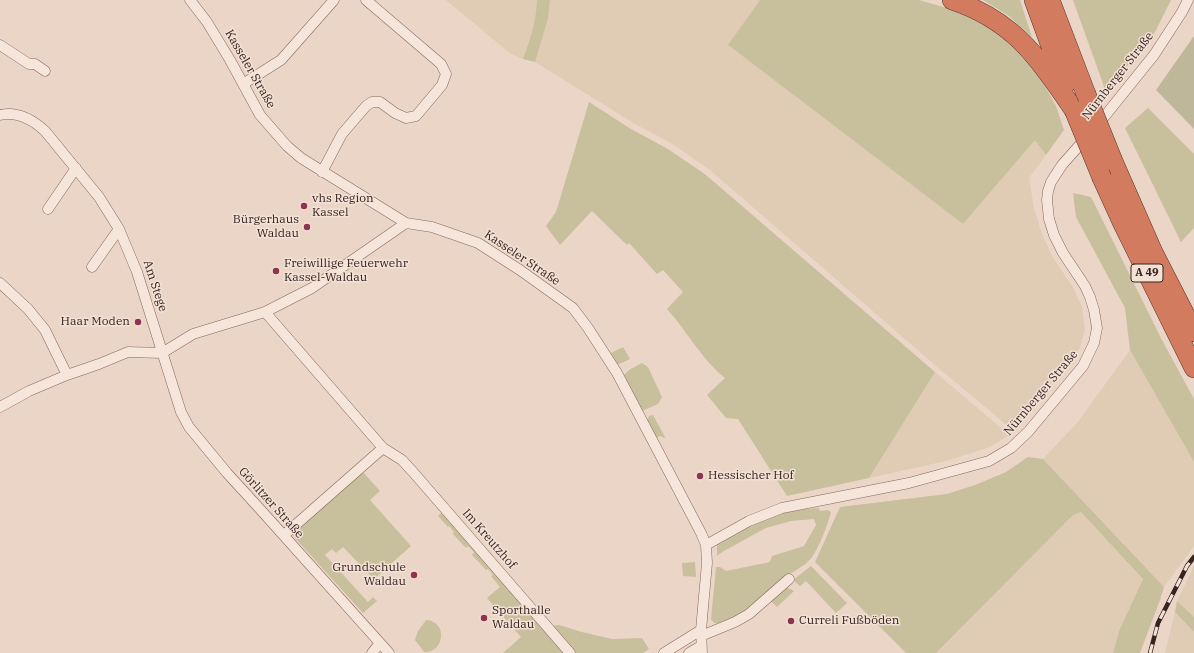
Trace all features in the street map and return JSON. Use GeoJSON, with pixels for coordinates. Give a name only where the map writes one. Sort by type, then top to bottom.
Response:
{"type":"FeatureCollection","features":[{"type":"Feature","properties":{"kind":"highway"},"geometry":{"type":"LineString","coordinates":[[952,0],[973,8],[997,21],[1020,40],[1043,65],[1074,110]]}},
{"type":"Feature","properties":{"kind":"highway","name":"A 49"},"geometry":{"type":"LineString","coordinates":[[1034,0],[1074,110],[1102,178],[1194,368]]}},
{"type":"Feature","properties":{"kind":"highway","name":"A 49"},"geometry":{"type":"LineString","coordinates":[[1050,0],[1113,161],[1153,252],[1194,332]]}},
{"type":"Feature","properties":{"kind":"street","name":"Kasseler Straße"},"geometry":{"type":"LineString","coordinates":[[190,0],[207,22],[260,115],[277,135],[302,158],[322,172],[406,223],[432,227],[478,243],[520,270],[573,308],[588,328],[617,373],[706,545]]}},
{"type":"Feature","properties":{"kind":"street"},"geometry":{"type":"LineString","coordinates":[[243,84],[281,60],[334,0]]}},
{"type":"Feature","properties":{"kind":"street"},"geometry":{"type":"LineString","coordinates":[[322,172],[342,134],[366,106],[372,102],[380,102],[395,113],[406,118],[416,116],[442,84],[446,74],[441,64],[366,0]]}},
{"type":"Feature","properties":{"kind":"street","name":"Nürnberger Straße"},"geometry":{"type":"LineString","coordinates":[[706,545],[749,521],[782,508],[910,483],[989,461],[1011,448],[1028,432],[1083,366],[1091,350],[1097,328],[1094,310],[1085,286],[1063,253],[1054,236],[1049,219],[1047,200],[1051,182],[1062,165],[1110,111],[1154,55],[1182,12],[1188,0]]}},
{"type":"Feature","properties":{"kind":"street"},"geometry":{"type":"LineString","coordinates":[[0,45],[29,64],[35,64],[45,71]]}},
{"type":"Feature","properties":{"kind":"street","name":"Am Stege"},"geometry":{"type":"LineString","coordinates":[[0,115],[18,116],[36,122],[76,168],[111,214],[137,272],[162,353]]}},
{"type":"Feature","properties":{"kind":"street"},"geometry":{"type":"LineString","coordinates":[[48,209],[76,168]]}},
{"type":"Feature","properties":{"kind":"street"},"geometry":{"type":"LineString","coordinates":[[0,407],[29,391],[128,352],[162,353],[193,334],[265,312],[312,288],[406,223]]}},
{"type":"Feature","properties":{"kind":"street"},"geometry":{"type":"LineString","coordinates":[[92,267],[119,229]]}},
{"type":"Feature","properties":{"kind":"street"},"geometry":{"type":"LineString","coordinates":[[0,283],[28,309],[45,330],[67,375]]}},
{"type":"Feature","properties":{"kind":"street","name":"Im Kreutzhof"},"geometry":{"type":"LineString","coordinates":[[265,312],[383,448],[402,460],[413,472],[570,653]]}},
{"type":"Feature","properties":{"kind":"street","name":"Görlitzer Straße"},"geometry":{"type":"LineString","coordinates":[[162,353],[181,412],[189,427],[227,474],[284,535],[389,653]]}},
{"type":"Feature","properties":{"kind":"street"},"geometry":{"type":"LineString","coordinates":[[284,535],[383,448]]}},
{"type":"Feature","properties":{"kind":"street"},"geometry":{"type":"LineString","coordinates":[[689,653],[701,641],[707,563],[706,545]]}},
{"type":"Feature","properties":{"kind":"street"},"geometry":{"type":"LineString","coordinates":[[664,653],[701,641],[750,614],[789,579]]}},
{"type":"Feature","properties":{"kind":"street"},"geometry":{"type":"LineString","coordinates":[[372,653],[380,643]]}},
{"type":"Feature","properties":{"kind":"shaded area"},"geometry":{"type":"Polygon","coordinates":[[[446,0],[537,0],[537,14],[534,29],[523,59],[511,54],[446,0]]]}},
{"type":"Feature","properties":{"kind":"shaded area"},"geometry":{"type":"Polygon","coordinates":[[[537,0],[550,0],[548,19],[535,62],[523,59],[533,30],[537,0]]]}},
{"type":"Feature","properties":{"kind":"shaded area"},"geometry":{"type":"Polygon","coordinates":[[[550,0],[760,0],[729,46],[963,224],[1035,140],[1046,155],[1029,178],[1034,208],[1042,234],[1053,258],[1073,287],[1082,307],[1085,329],[1080,348],[1023,417],[1014,431],[936,366],[710,170],[671,143],[635,124],[535,62],[548,19],[550,0]]]}},
{"type":"Feature","properties":{"kind":"shaded area"},"geometry":{"type":"Polygon","coordinates":[[[760,0],[919,0],[971,15],[1003,34],[1032,63],[1056,106],[1064,130],[1046,155],[1035,140],[963,224],[728,45],[760,0]]]}},
{"type":"Feature","properties":{"kind":"shaded area"},"geometry":{"type":"Polygon","coordinates":[[[983,0],[1020,0],[1032,37],[1009,16],[983,0]]]}},
{"type":"Feature","properties":{"kind":"shaded area"},"geometry":{"type":"Polygon","coordinates":[[[1073,0],[1171,0],[1155,32],[1106,92],[1073,0]]]}},
{"type":"Feature","properties":{"kind":"shaded area"},"geometry":{"type":"Polygon","coordinates":[[[1194,36],[1194,129],[1156,90],[1194,36]]]}},
{"type":"Feature","properties":{"kind":"shaded area"},"geometry":{"type":"Polygon","coordinates":[[[589,102],[631,129],[668,149],[706,175],[935,372],[869,478],[787,496],[738,419],[726,418],[707,395],[725,378],[709,363],[667,309],[683,292],[663,270],[657,274],[629,243],[627,245],[592,211],[560,245],[546,226],[556,212],[589,102]]]}},
{"type":"Feature","properties":{"kind":"shaded area"},"geometry":{"type":"Polygon","coordinates":[[[1148,108],[1194,154],[1194,228],[1181,242],[1125,128],[1148,108]]]}},
{"type":"Feature","properties":{"kind":"shaded area"},"geometry":{"type":"Polygon","coordinates":[[[1073,193],[1091,197],[1162,340],[1194,399],[1194,462],[1130,350],[1125,308],[1076,217],[1073,193]]]}},
{"type":"Feature","properties":{"kind":"shaded area"},"geometry":{"type":"Polygon","coordinates":[[[623,347],[630,359],[617,365],[611,353],[623,347]]]}},
{"type":"Feature","properties":{"kind":"shaded area"},"geometry":{"type":"Polygon","coordinates":[[[1130,350],[1194,462],[1194,546],[1164,587],[1043,459],[1077,423],[1130,350]]]}},
{"type":"Feature","properties":{"kind":"shaded area"},"geometry":{"type":"Polygon","coordinates":[[[642,363],[648,367],[662,397],[658,404],[642,411],[623,376],[629,370],[642,363]]]}},
{"type":"Feature","properties":{"kind":"shaded area"},"geometry":{"type":"Polygon","coordinates":[[[935,372],[1007,433],[1008,436],[990,447],[946,461],[869,478],[935,372]]]}},
{"type":"Feature","properties":{"kind":"shaded area"},"geometry":{"type":"Polygon","coordinates":[[[653,415],[665,437],[664,438],[660,436],[656,438],[647,421],[649,416],[653,415]]]}},
{"type":"Feature","properties":{"kind":"shaded area"},"geometry":{"type":"Polygon","coordinates":[[[1028,457],[1043,459],[1164,587],[1140,653],[1113,653],[1119,631],[1143,579],[1081,512],[1073,515],[936,653],[906,653],[815,562],[840,507],[947,494],[975,485],[1006,472],[1028,457]]]}},
{"type":"Feature","properties":{"kind":"shaded area"},"geometry":{"type":"Polygon","coordinates":[[[362,471],[380,491],[370,500],[411,546],[374,579],[343,547],[336,553],[332,549],[325,555],[368,602],[373,597],[377,601],[363,613],[294,537],[293,534],[362,471]]]}},
{"type":"Feature","properties":{"kind":"shaded area"},"geometry":{"type":"Polygon","coordinates":[[[819,508],[820,511],[828,510],[831,512],[825,530],[810,560],[787,576],[742,613],[722,623],[714,623],[711,619],[716,567],[720,567],[726,571],[770,562],[772,556],[804,546],[816,525],[814,519],[791,521],[766,528],[717,556],[717,545],[767,518],[793,510],[819,508]]]}},
{"type":"Feature","properties":{"kind":"shaded area"},"geometry":{"type":"Polygon","coordinates":[[[442,512],[567,653],[503,653],[521,637],[487,598],[500,587],[491,576],[493,575],[488,569],[486,570],[472,555],[474,552],[468,546],[466,548],[453,534],[454,532],[449,526],[448,527],[438,516],[442,512]]]}},
{"type":"Feature","properties":{"kind":"shaded area"},"geometry":{"type":"Polygon","coordinates":[[[1081,512],[1143,579],[1119,631],[1113,653],[936,653],[1073,515],[1081,512]]]}},
{"type":"Feature","properties":{"kind":"shaded area"},"geometry":{"type":"Polygon","coordinates":[[[695,562],[696,577],[683,576],[682,563],[695,562]]]}},
{"type":"Feature","properties":{"kind":"shaded area"},"geometry":{"type":"Polygon","coordinates":[[[811,566],[847,603],[836,613],[806,581],[800,586],[793,580],[811,566]]]}},
{"type":"Feature","properties":{"kind":"shaded area"},"geometry":{"type":"Polygon","coordinates":[[[1194,566],[1194,617],[1177,601],[1194,566]]]}},
{"type":"Feature","properties":{"kind":"shaded area"},"geometry":{"type":"Polygon","coordinates":[[[786,587],[794,591],[777,607],[770,600],[786,587]]]}},
{"type":"Feature","properties":{"kind":"shaded area"},"geometry":{"type":"Polygon","coordinates":[[[1177,601],[1194,617],[1194,632],[1175,612],[1177,601]]]}},
{"type":"Feature","properties":{"kind":"shaded area"},"geometry":{"type":"Polygon","coordinates":[[[1175,612],[1194,632],[1194,653],[1165,653],[1175,612]]]}},
{"type":"Feature","properties":{"kind":"shaded area"},"geometry":{"type":"Polygon","coordinates":[[[426,620],[433,622],[438,626],[441,631],[441,637],[440,643],[436,648],[431,651],[424,652],[415,640],[418,631],[426,620]]]}},
{"type":"Feature","properties":{"kind":"shaded area"},"geometry":{"type":"Polygon","coordinates":[[[559,625],[612,639],[642,638],[649,649],[643,653],[574,653],[551,626],[559,625]]]}},
{"type":"Feature","properties":{"kind":"railway"},"geometry":{"type":"LineString","coordinates":[[1150,653],[1158,623],[1187,566],[1194,557]]}},
{"type":"Feature","properties":{"kind":"place","name":"vhs Region Kassel"},"geometry":{"type":"Point","coordinates":[304,206]}},
{"type":"Feature","properties":{"kind":"place","name":"Bürgerhaus Waldau"},"geometry":{"type":"Point","coordinates":[307,227]}},
{"type":"Feature","properties":{"kind":"place","name":"Freiwillige Feuerwehr Kassel-Waldau"},"geometry":{"type":"Point","coordinates":[276,271]}},
{"type":"Feature","properties":{"kind":"place","name":"Haar Moden"},"geometry":{"type":"Point","coordinates":[138,322]}},
{"type":"Feature","properties":{"kind":"place","name":"Hessischer Hof"},"geometry":{"type":"Point","coordinates":[700,476]}},
{"type":"Feature","properties":{"kind":"place","name":"Grundschule Waldau"},"geometry":{"type":"Point","coordinates":[414,575]}},
{"type":"Feature","properties":{"kind":"place","name":"Sporthalle Waldau"},"geometry":{"type":"Point","coordinates":[484,618]}},
{"type":"Feature","properties":{"kind":"place","name":"Curreli Fußböden"},"geometry":{"type":"Point","coordinates":[791,621]}}]}
